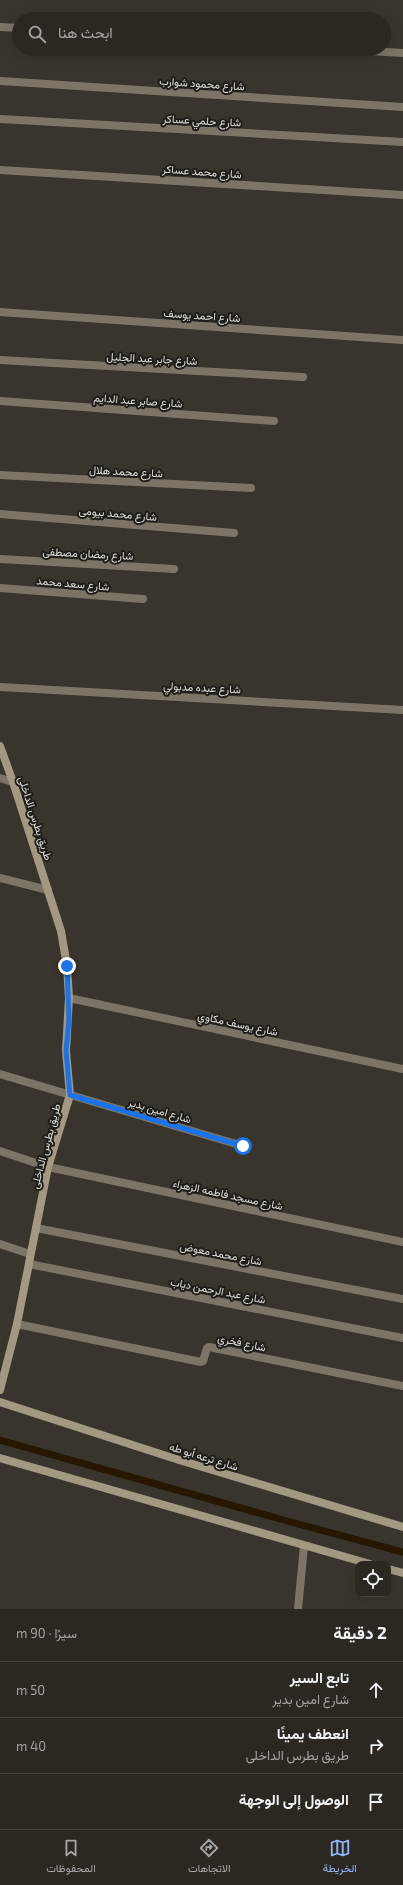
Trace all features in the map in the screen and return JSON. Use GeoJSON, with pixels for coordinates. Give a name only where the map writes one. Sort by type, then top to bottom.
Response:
{"type":"FeatureCollection","features":[{"type":"Feature","properties":{"kind":"street"},"geometry":{"type":"LineString","coordinates":[[0,27],[12,28]]}},
{"type":"Feature","properties":{"kind":"street"},"geometry":{"type":"LineString","coordinates":[[391,52],[403,53]]}},
{"type":"Feature","properties":{"kind":"street","name":"شارع محمود شوارب"},"geometry":{"type":"LineString","coordinates":[[0,81],[403,107]]}},
{"type":"Feature","properties":{"kind":"street","name":"شارع حلمي عساكر"},"geometry":{"type":"LineString","coordinates":[[0,119],[403,142]]}},
{"type":"Feature","properties":{"kind":"street","name":"شارع محمد عساكر"},"geometry":{"type":"LineString","coordinates":[[0,170],[403,195]]}},
{"type":"Feature","properties":{"kind":"street","name":"شارع احمد يوسف"},"geometry":{"type":"LineString","coordinates":[[0,312],[403,340]]}},
{"type":"Feature","properties":{"kind":"street","name":"شارع جابر عبد الجليل"},"geometry":{"type":"LineString","coordinates":[[0,360],[303,377]]}},
{"type":"Feature","properties":{"kind":"street","name":"شارع صابر عبد الدايم"},"geometry":{"type":"LineString","coordinates":[[0,401],[274,421]]}},
{"type":"Feature","properties":{"kind":"street","name":"شارع محمد هلال"},"geometry":{"type":"LineString","coordinates":[[0,475],[251,488]]}},
{"type":"Feature","properties":{"kind":"street","name":"شارع محمد بيومى"},"geometry":{"type":"LineString","coordinates":[[0,514],[234,533]]}},
{"type":"Feature","properties":{"kind":"street","name":"شارع رمضان مصطفى"},"geometry":{"type":"LineString","coordinates":[[0,559],[174,569]]}},
{"type":"Feature","properties":{"kind":"street","name":"شارع سعد محمد"},"geometry":{"type":"LineString","coordinates":[[0,588],[143,600]]}},
{"type":"Feature","properties":{"kind":"street","name":"شارع عبده مدبولي"},"geometry":{"type":"LineString","coordinates":[[0,687],[403,710]]}},
{"type":"Feature","properties":{"kind":"street","name":"طريق بطرس الداخلى"},"geometry":{"type":"LineString","coordinates":[[0,746],[61,931],[67,966],[69,998],[66,1051],[70,1095],[48,1167],[17,1324],[0,1390]]}},
{"type":"Feature","properties":{"kind":"street"},"geometry":{"type":"LineString","coordinates":[[0,778],[13,782]]}},
{"type":"Feature","properties":{"kind":"street"},"geometry":{"type":"LineString","coordinates":[[0,878],[48,890]]}},
{"type":"Feature","properties":{"kind":"street","name":"شارع يوسف مكاوي"},"geometry":{"type":"LineString","coordinates":[[69,998],[403,1069]]}},
{"type":"Feature","properties":{"kind":"street","name":"شارع امين بدير"},"geometry":{"type":"LineString","coordinates":[[0,1074],[243,1146]]}},
{"type":"Feature","properties":{"kind":"street","name":"شارع مسجد فاطمه الزهراء"},"geometry":{"type":"LineString","coordinates":[[0,1151],[48,1167],[403,1242]]}},
{"type":"Feature","properties":{"kind":"street","name":"شارع محمد معوض"},"geometry":{"type":"LineString","coordinates":[[36,1228],[403,1299]]}},
{"type":"Feature","properties":{"kind":"street"},"geometry":{"type":"LineString","coordinates":[[0,1244],[30,1254]]}},
{"type":"Feature","properties":{"kind":"street","name":"شارع عبد الرحمن دياب"},"geometry":{"type":"LineString","coordinates":[[29,1264],[403,1338]]}},
{"type":"Feature","properties":{"kind":"street","name":"شارع فخري"},"geometry":{"type":"LineString","coordinates":[[17,1324],[202,1362],[207,1348],[209,1347],[403,1386]]}},
{"type":"Feature","properties":{"kind":"street","name":"شارع ترعه أبو طه"},"geometry":{"type":"LineString","coordinates":[[0,1402],[179,1460],[403,1528]]}},
{"type":"Feature","properties":{"kind":"street"},"geometry":{"type":"LineString","coordinates":[[0,1458],[359,1561]]}},
{"type":"Feature","properties":{"kind":"street"},"geometry":{"type":"LineString","coordinates":[[298,1609],[304,1546]]}},
{"type":"Feature","properties":{"kind":"street"},"geometry":{"type":"LineString","coordinates":[[391,1570],[403,1573]]}},
{"type":"Feature","properties":{"kind":"waterway"},"geometry":{"type":"LineString","coordinates":[[0,1440],[403,1552]]}},
{"type":"Feature","properties":{"kind":"route"},"geometry":{"type":"LineString","coordinates":[[67,966],[69,1019],[66,1051],[70,1095],[243,1146]]}}]}
